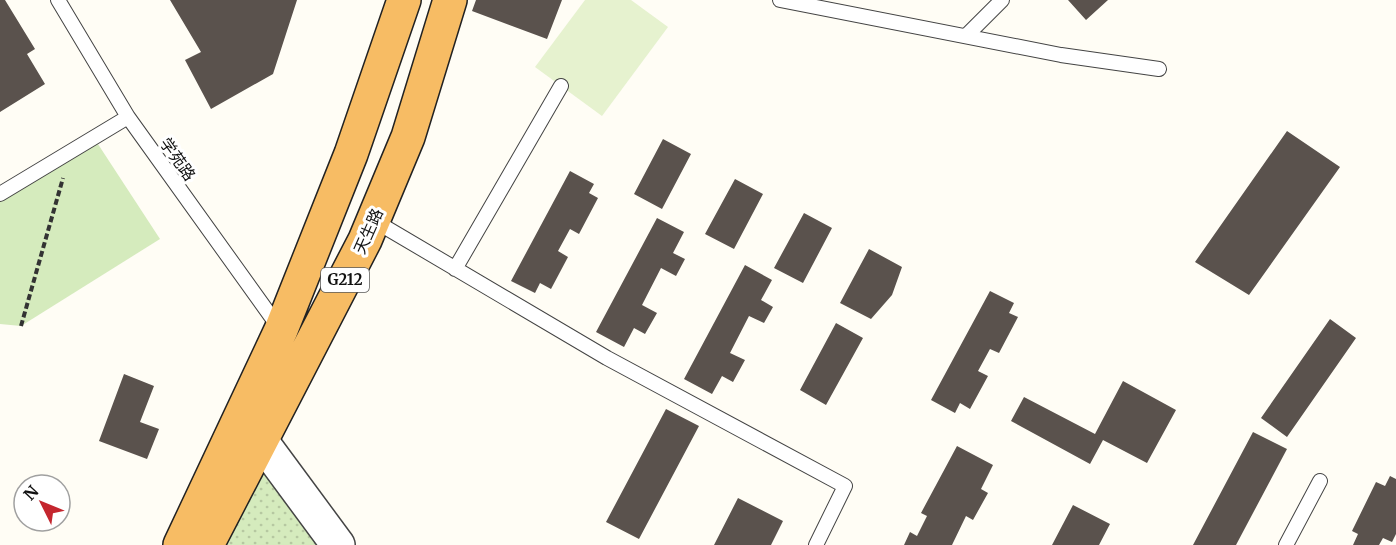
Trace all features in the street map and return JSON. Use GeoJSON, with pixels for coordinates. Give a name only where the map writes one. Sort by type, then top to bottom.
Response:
{"type":"FeatureCollection","features":[{"type":"Feature","properties":{"kind":"highway","name":"G212"},"geometry":{"type":"LineString","coordinates":[[180,545],[281,330],[351,154],[404,0]]}},
{"type":"Feature","properties":{"kind":"highway","name":"天生路"},"geometry":{"type":"LineString","coordinates":[[207,545],[262,442],[373,220],[408,137],[450,0]]}},
{"type":"Feature","properties":{"kind":"street"},"geometry":{"type":"LineString","coordinates":[[262,442],[338,545]]}},
{"type":"Feature","properties":{"kind":"lane","name":"学苑路"},"geometry":{"type":"LineString","coordinates":[[58,0],[128,117],[281,330]]}},
{"type":"Feature","properties":{"kind":"lane"},"geometry":{"type":"LineString","coordinates":[[780,0],[1061,55],[1159,69]]}},
{"type":"Feature","properties":{"kind":"lane"},"geometry":{"type":"LineString","coordinates":[[967,35],[1002,0]]}},
{"type":"Feature","properties":{"kind":"lane"},"geometry":{"type":"LineString","coordinates":[[455,269],[561,86]]}},
{"type":"Feature","properties":{"kind":"lane"},"geometry":{"type":"LineString","coordinates":[[0,194],[128,117]]}},
{"type":"Feature","properties":{"kind":"lane"},"geometry":{"type":"LineString","coordinates":[[373,220],[607,358],[845,486],[816,545]]}},
{"type":"Feature","properties":{"kind":"lane"},"geometry":{"type":"LineString","coordinates":[[1286,545],[1320,481]]}},
{"type":"Feature","properties":{"kind":"path"},"geometry":{"type":"LineString","coordinates":[[21,326],[71,152]]}},
{"type":"Feature","properties":{"kind":"green space"},"geometry":{"type":"Polygon","coordinates":[[[585,0],[631,0],[668,27],[602,116],[535,67],[585,0]]]}},
{"type":"Feature","properties":{"kind":"green space"},"geometry":{"type":"Polygon","coordinates":[[[94,138],[160,239],[21,326],[0,324],[0,193],[94,138]]]}},
{"type":"Feature","properties":{"kind":"green space"},"geometry":{"type":"Polygon","coordinates":[[[262,442],[338,545],[207,545],[262,442]]]}},
{"type":"Feature","properties":{"kind":"building"},"geometry":{"type":"Polygon","coordinates":[[[0,0],[5,0],[35,49],[27,54],[45,84],[0,112],[0,0]]]}},
{"type":"Feature","properties":{"kind":"building"},"geometry":{"type":"Polygon","coordinates":[[[170,0],[297,0],[273,74],[211,109],[185,60],[201,52],[170,0]]]}},
{"type":"Feature","properties":{"kind":"building"},"geometry":{"type":"Polygon","coordinates":[[[476,0],[562,0],[547,39],[472,11],[476,0]]]}},
{"type":"Feature","properties":{"kind":"building"},"geometry":{"type":"Polygon","coordinates":[[[1068,0],[1108,0],[1086,20],[1068,0]]]}},
{"type":"Feature","properties":{"kind":"building"},"geometry":{"type":"Polygon","coordinates":[[[1287,131],[1340,167],[1249,295],[1195,262],[1287,131]]]}},
{"type":"Feature","properties":{"kind":"building"},"geometry":{"type":"Polygon","coordinates":[[[663,139],[691,154],[662,209],[634,194],[663,139]]]}},
{"type":"Feature","properties":{"kind":"building"},"geometry":{"type":"Polygon","coordinates":[[[570,171],[594,184],[589,193],[598,198],[579,234],[570,229],[558,251],[568,257],[551,289],[540,283],[535,293],[511,281],[570,171]]]}},
{"type":"Feature","properties":{"kind":"building"},"geometry":{"type":"Polygon","coordinates":[[[735,179],[763,194],[734,249],[705,234],[735,179]]]}},
{"type":"Feature","properties":{"kind":"building"},"geometry":{"type":"Polygon","coordinates":[[[804,213],[832,228],[803,283],[774,268],[804,213]]]}},
{"type":"Feature","properties":{"kind":"building"},"geometry":{"type":"Polygon","coordinates":[[[657,218],[684,232],[673,253],[685,259],[676,276],[661,268],[642,305],[657,313],[645,334],[634,328],[624,347],[596,332],[657,218]]]}},
{"type":"Feature","properties":{"kind":"building"},"geometry":{"type":"Polygon","coordinates":[[[869,249],[902,267],[892,295],[871,319],[840,303],[869,249]]]}},
{"type":"Feature","properties":{"kind":"building"},"geometry":{"type":"Polygon","coordinates":[[[745,265],[772,280],[761,300],[773,307],[764,323],[749,316],[730,353],[745,360],[733,382],[722,376],[712,394],[684,379],[745,265]]]}},
{"type":"Feature","properties":{"kind":"building"},"geometry":{"type":"Polygon","coordinates":[[[990,291],[1014,303],[1009,313],[1018,317],[999,353],[990,349],[978,371],[988,376],[970,409],[960,403],[955,413],[931,400],[990,291]]]}},
{"type":"Feature","properties":{"kind":"building"},"geometry":{"type":"Polygon","coordinates":[[[1330,319],[1356,338],[1287,437],[1261,418],[1330,319]]]}},
{"type":"Feature","properties":{"kind":"building"},"geometry":{"type":"Polygon","coordinates":[[[836,323],[863,338],[826,405],[800,390],[836,323]]]}},
{"type":"Feature","properties":{"kind":"building"},"geometry":{"type":"Polygon","coordinates":[[[124,374],[154,386],[140,422],[159,429],[147,459],[99,441],[124,374]]]}},
{"type":"Feature","properties":{"kind":"building"},"geometry":{"type":"Polygon","coordinates":[[[1123,381],[1176,410],[1147,463],[1103,440],[1090,464],[1011,421],[1024,397],[1095,434],[1123,381]]]}},
{"type":"Feature","properties":{"kind":"building"},"geometry":{"type":"Polygon","coordinates":[[[666,409],[699,426],[639,539],[606,522],[666,409]]]}},
{"type":"Feature","properties":{"kind":"building"},"geometry":{"type":"Polygon","coordinates":[[[1253,432],[1287,449],[1236,545],[1193,545],[1253,432]]]}},
{"type":"Feature","properties":{"kind":"building"},"geometry":{"type":"Polygon","coordinates":[[[957,446],[993,465],[981,489],[988,493],[973,520],[966,516],[952,545],[904,545],[910,532],[917,536],[927,516],[921,513],[957,446]]]}},
{"type":"Feature","properties":{"kind":"building"},"geometry":{"type":"Polygon","coordinates":[[[1390,476],[1396,479],[1396,534],[1392,542],[1383,538],[1379,545],[1353,545],[1358,534],[1352,531],[1376,482],[1385,486],[1390,476]]]}},
{"type":"Feature","properties":{"kind":"building"},"geometry":{"type":"Polygon","coordinates":[[[738,498],[783,521],[771,545],[714,545],[738,498]]]}},
{"type":"Feature","properties":{"kind":"building"},"geometry":{"type":"Polygon","coordinates":[[[1073,505],[1110,524],[1099,545],[1052,545],[1073,505]]]}}]}
